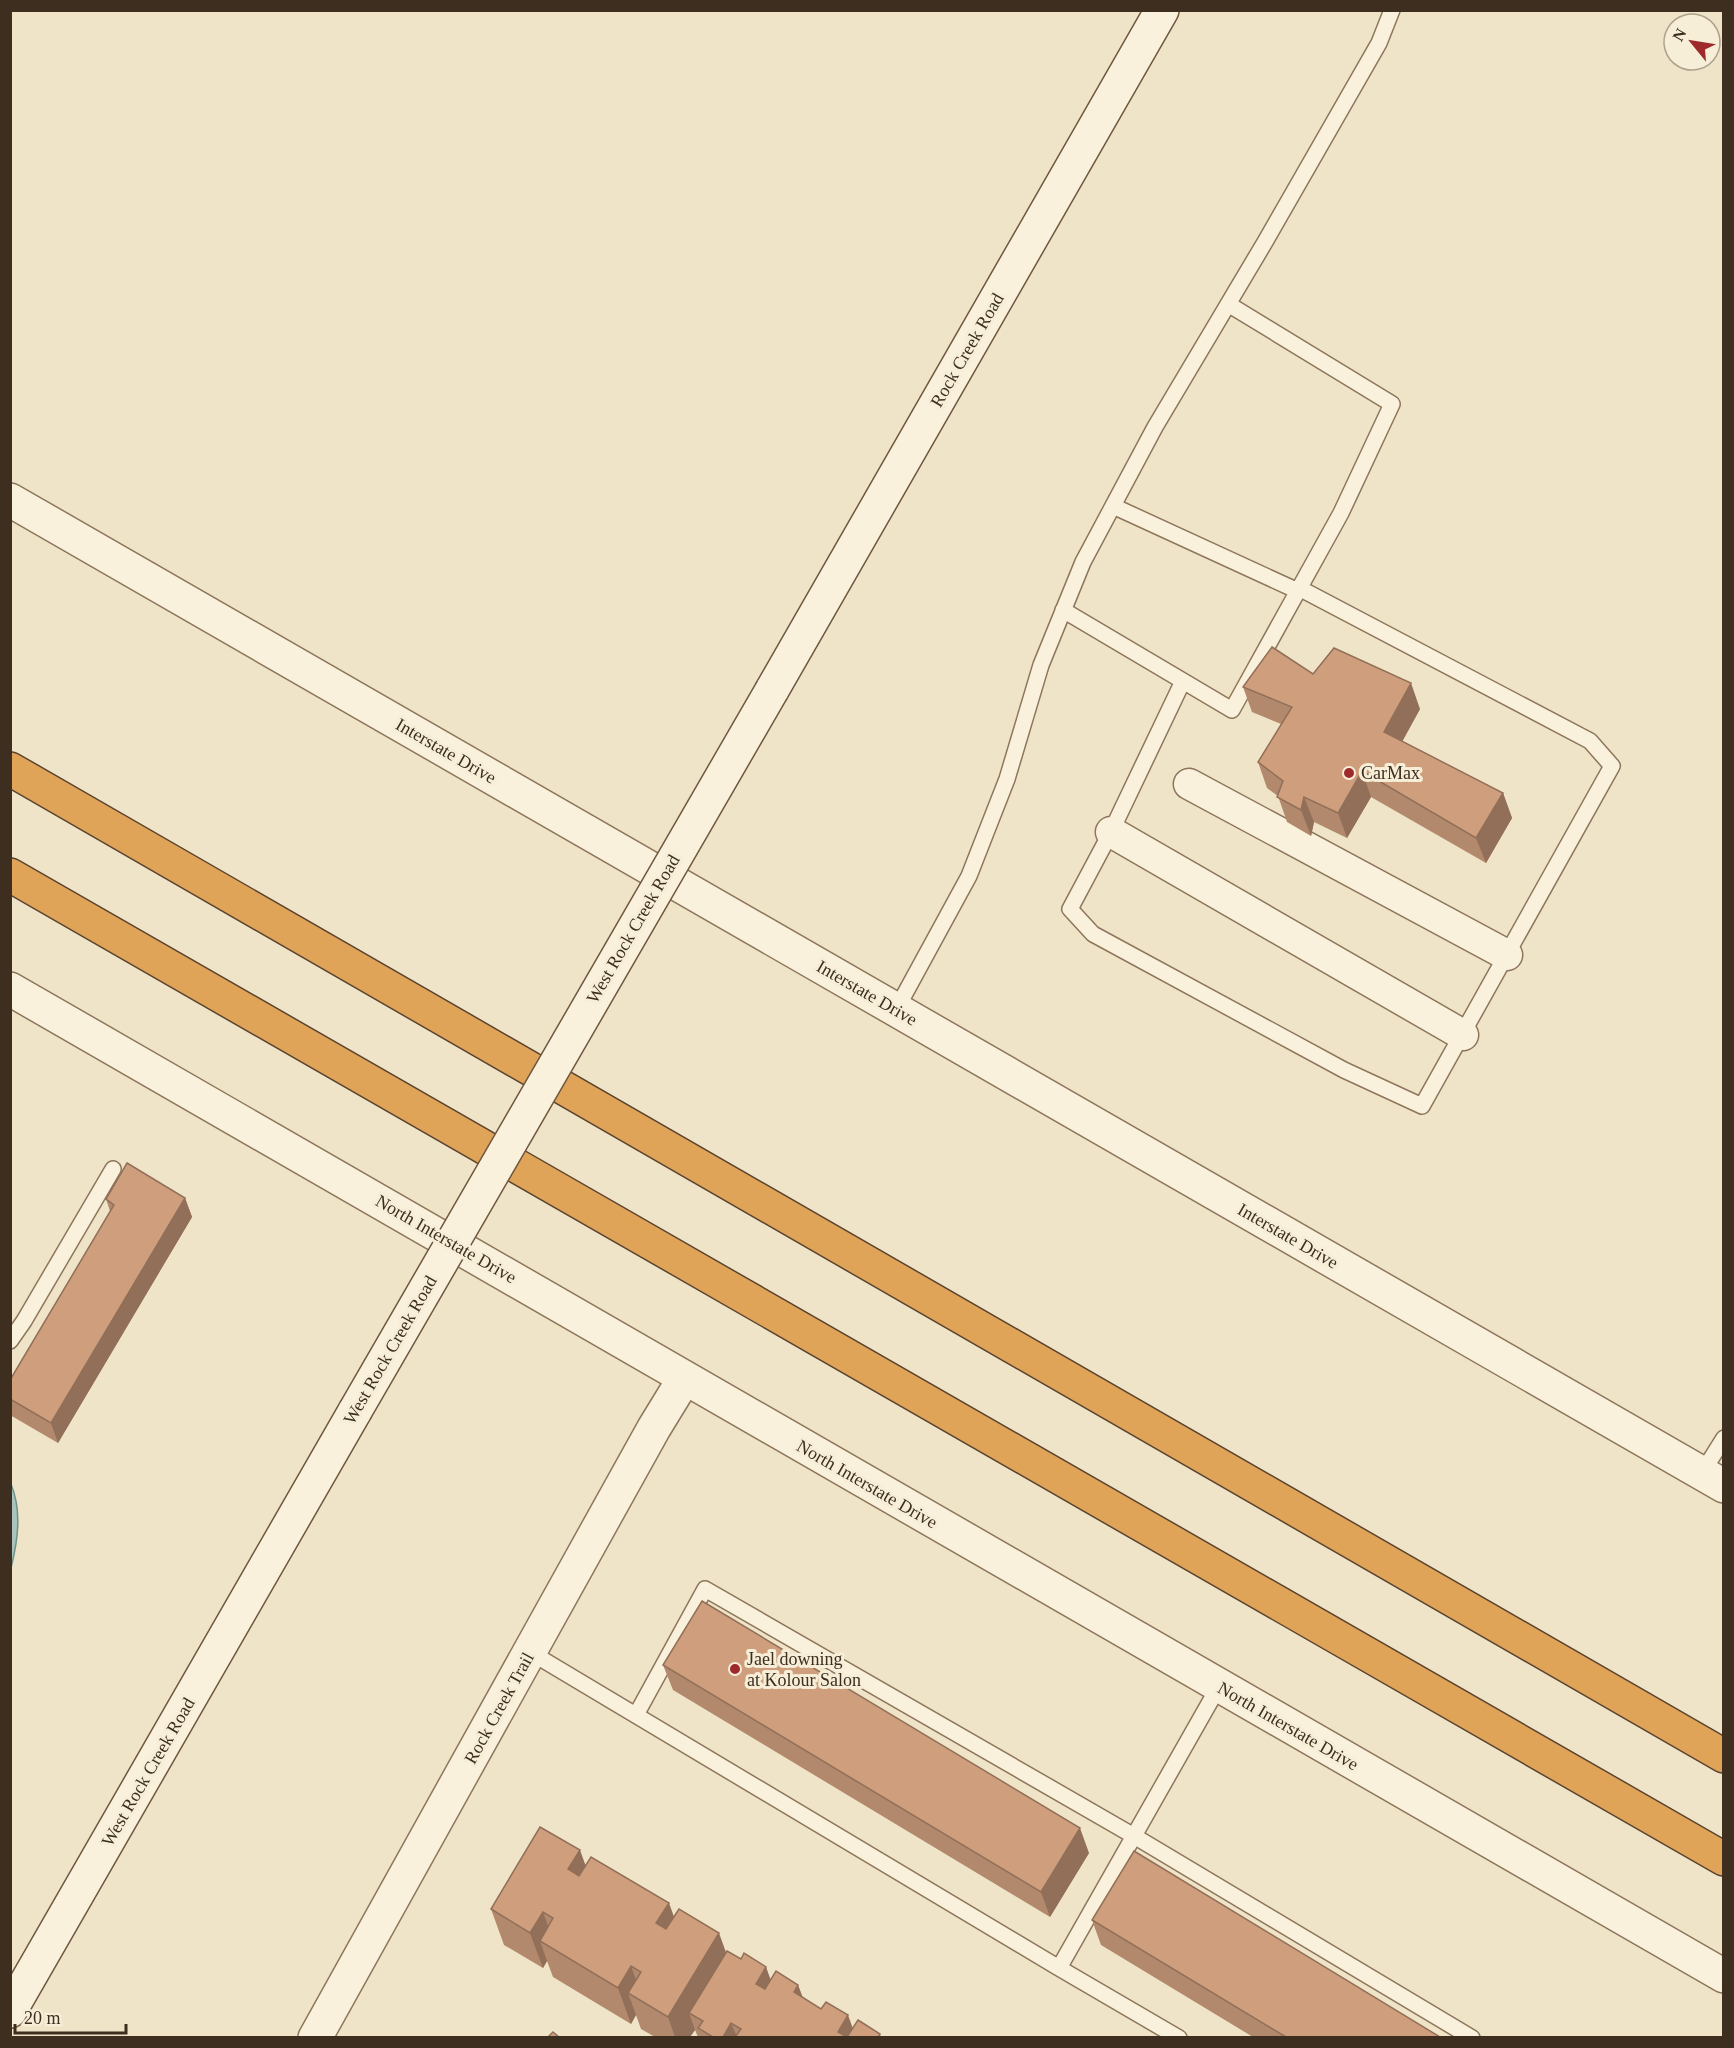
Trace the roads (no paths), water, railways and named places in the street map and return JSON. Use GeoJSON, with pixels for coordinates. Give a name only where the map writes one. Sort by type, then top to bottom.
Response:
{"type":"FeatureCollection","features":[{"type":"Feature","properties":{"kind":"highway"},"geometry":{"type":"LineString","coordinates":[[10,769],[1724,1756]]}},
{"type":"Feature","properties":{"kind":"highway"},"geometry":{"type":"LineString","coordinates":[[10,875],[1724,1859]]}},
{"type":"Feature","properties":{"kind":"street","name":"Rock Creek Road"},"geometry":{"type":"LineString","coordinates":[[772,690],[1162,10]]}},
{"type":"Feature","properties":{"kind":"street","name":"Interstate Drive"},"geometry":{"type":"LineString","coordinates":[[10,500],[1713,1479]]}},
{"type":"Feature","properties":{"kind":"street","name":"West Rock Creek Road"},"geometry":{"type":"LineString","coordinates":[[10,2011],[772,690]]}},
{"type":"Feature","properties":{"kind":"street"},"geometry":{"type":"LineString","coordinates":[[1189,784],[1507,955]]}},
{"type":"Feature","properties":{"kind":"street"},"geometry":{"type":"LineString","coordinates":[[1111,832],[1463,1035]]}},
{"type":"Feature","properties":{"kind":"street","name":"North Interstate Drive"},"geometry":{"type":"LineString","coordinates":[[10,989],[1724,1976]]}},
{"type":"Feature","properties":{"kind":"street","name":"Rock Creek Trail"},"geometry":{"type":"LineString","coordinates":[[315,2037],[654,1428],[684,1379]]}},
{"type":"Feature","properties":{"kind":"lane"},"geometry":{"type":"LineString","coordinates":[[896,1010],[969,876],[1006,779],[1041,665],[1083,562],[1155,427],[1379,43],[1392,10]]}},
{"type":"Feature","properties":{"kind":"lane"},"geometry":{"type":"LineString","coordinates":[[1063,610],[1232,710],[1341,513],[1392,404],[1228,304]]}},
{"type":"Feature","properties":{"kind":"lane"},"geometry":{"type":"LineString","coordinates":[[1113,506],[1298,591],[1301,589],[1590,741],[1612,766],[1422,1106],[1344,1070],[1093,934],[1070,909],[1111,832],[1183,681]]}},
{"type":"Feature","properties":{"kind":"lane"},"geometry":{"type":"LineString","coordinates":[[10,1341],[114,1169]]}},
{"type":"Feature","properties":{"kind":"lane"},"geometry":{"type":"LineString","coordinates":[[1713,1479],[1724,1438]]}},
{"type":"Feature","properties":{"kind":"lane"},"geometry":{"type":"LineString","coordinates":[[636,1715],[705,1590],[1134,1836],[1472,2037]]}},
{"type":"Feature","properties":{"kind":"lane"},"geometry":{"type":"LineString","coordinates":[[530,1652],[1059,1968],[1179,2037]]}},
{"type":"Feature","properties":{"kind":"lane"},"geometry":{"type":"LineString","coordinates":[[1059,1968],[1219,1686]]}},
{"type":"Feature","properties":{"kind":"water"},"geometry":{"type":"Polygon","coordinates":[[[11,1484],[17,1505],[18,1526],[11,1568],[11,1484]]]}},
{"type":"Feature","properties":{"kind":"place","name":"CarMax"},"geometry":{"type":"Point","coordinates":[1349,773]}},
{"type":"Feature","properties":{"kind":"place","name":"Jael downing at Kolour Salon"},"geometry":{"type":"Point","coordinates":[735,1669]}}]}
